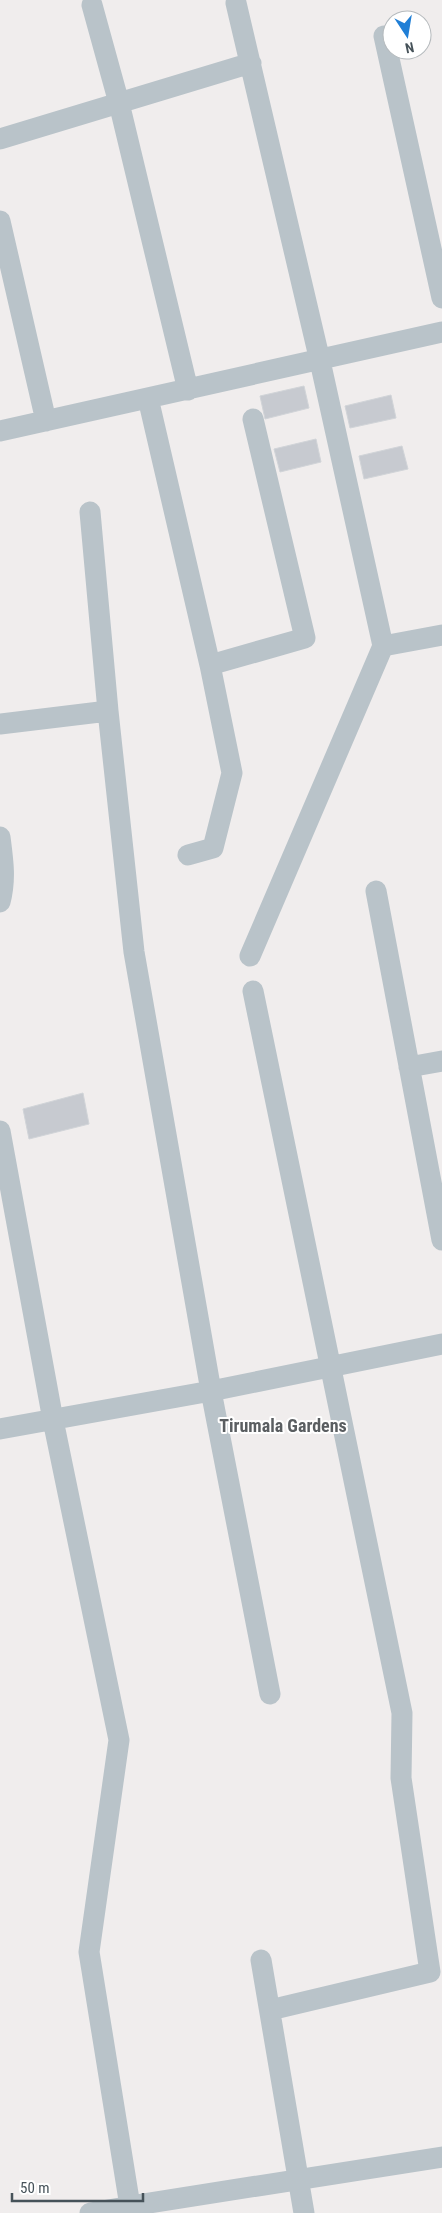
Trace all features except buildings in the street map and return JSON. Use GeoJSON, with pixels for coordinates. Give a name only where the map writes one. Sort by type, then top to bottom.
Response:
{"type":"FeatureCollection","features":[{"type":"Feature","properties":{"kind":"street"},"geometry":{"type":"LineString","coordinates":[[236,3],[320,360],[384,646],[250,956]]}},
{"type":"Feature","properties":{"kind":"street"},"geometry":{"type":"LineString","coordinates":[[92,5],[119,104],[188,390]]}},
{"type":"Feature","properties":{"kind":"street"},"geometry":{"type":"LineString","coordinates":[[389,60],[442,298]]}},
{"type":"Feature","properties":{"kind":"street"},"geometry":{"type":"LineString","coordinates":[[0,139],[251,63]]}},
{"type":"Feature","properties":{"kind":"street"},"geometry":{"type":"LineString","coordinates":[[0,221],[46,420]]}},
{"type":"Feature","properties":{"kind":"street"},"geometry":{"type":"LineString","coordinates":[[0,431],[442,332]]}},
{"type":"Feature","properties":{"kind":"street"},"geometry":{"type":"LineString","coordinates":[[148,398],[210,665],[232,773],[213,848],[188,856]]}},
{"type":"Feature","properties":{"kind":"street"},"geometry":{"type":"LineString","coordinates":[[210,665],[305,638],[253,419]]}},
{"type":"Feature","properties":{"kind":"street"},"geometry":{"type":"LineString","coordinates":[[90,512],[108,711],[134,952],[211,1391],[270,1694]]}},
{"type":"Feature","properties":{"kind":"street"},"geometry":{"type":"LineString","coordinates":[[384,646],[442,635]]}},
{"type":"Feature","properties":{"kind":"street"},"geometry":{"type":"LineString","coordinates":[[0,724],[108,711]]}},
{"type":"Feature","properties":{"kind":"street"},"geometry":{"type":"LineString","coordinates":[[0,837],[4,871],[0,902]]}},
{"type":"Feature","properties":{"kind":"street"},"geometry":{"type":"LineString","coordinates":[[376,891],[442,1240]]}},
{"type":"Feature","properties":{"kind":"street"},"geometry":{"type":"LineString","coordinates":[[253,991],[402,1713],[401,1778],[430,1972],[270,2010]]}},
{"type":"Feature","properties":{"kind":"street"},"geometry":{"type":"LineString","coordinates":[[410,1067],[442,1061]]}},
{"type":"Feature","properties":{"kind":"street"},"geometry":{"type":"LineString","coordinates":[[0,1131],[53,1420],[119,1740],[89,1952],[123,2209]]}},
{"type":"Feature","properties":{"kind":"street"},"geometry":{"type":"LineString","coordinates":[[0,1429],[211,1391],[442,1344]]}},
{"type":"Feature","properties":{"kind":"street"},"geometry":{"type":"LineString","coordinates":[[261,1960],[304,2213]]}},
{"type":"Feature","properties":{"kind":"street"},"geometry":{"type":"LineString","coordinates":[[90,2213],[442,2157]]}},
{"type":"Feature","properties":{"kind":"district","name":"Tirumala Gardens"},"geometry":{"type":"Point","coordinates":[283,1425]}}]}
